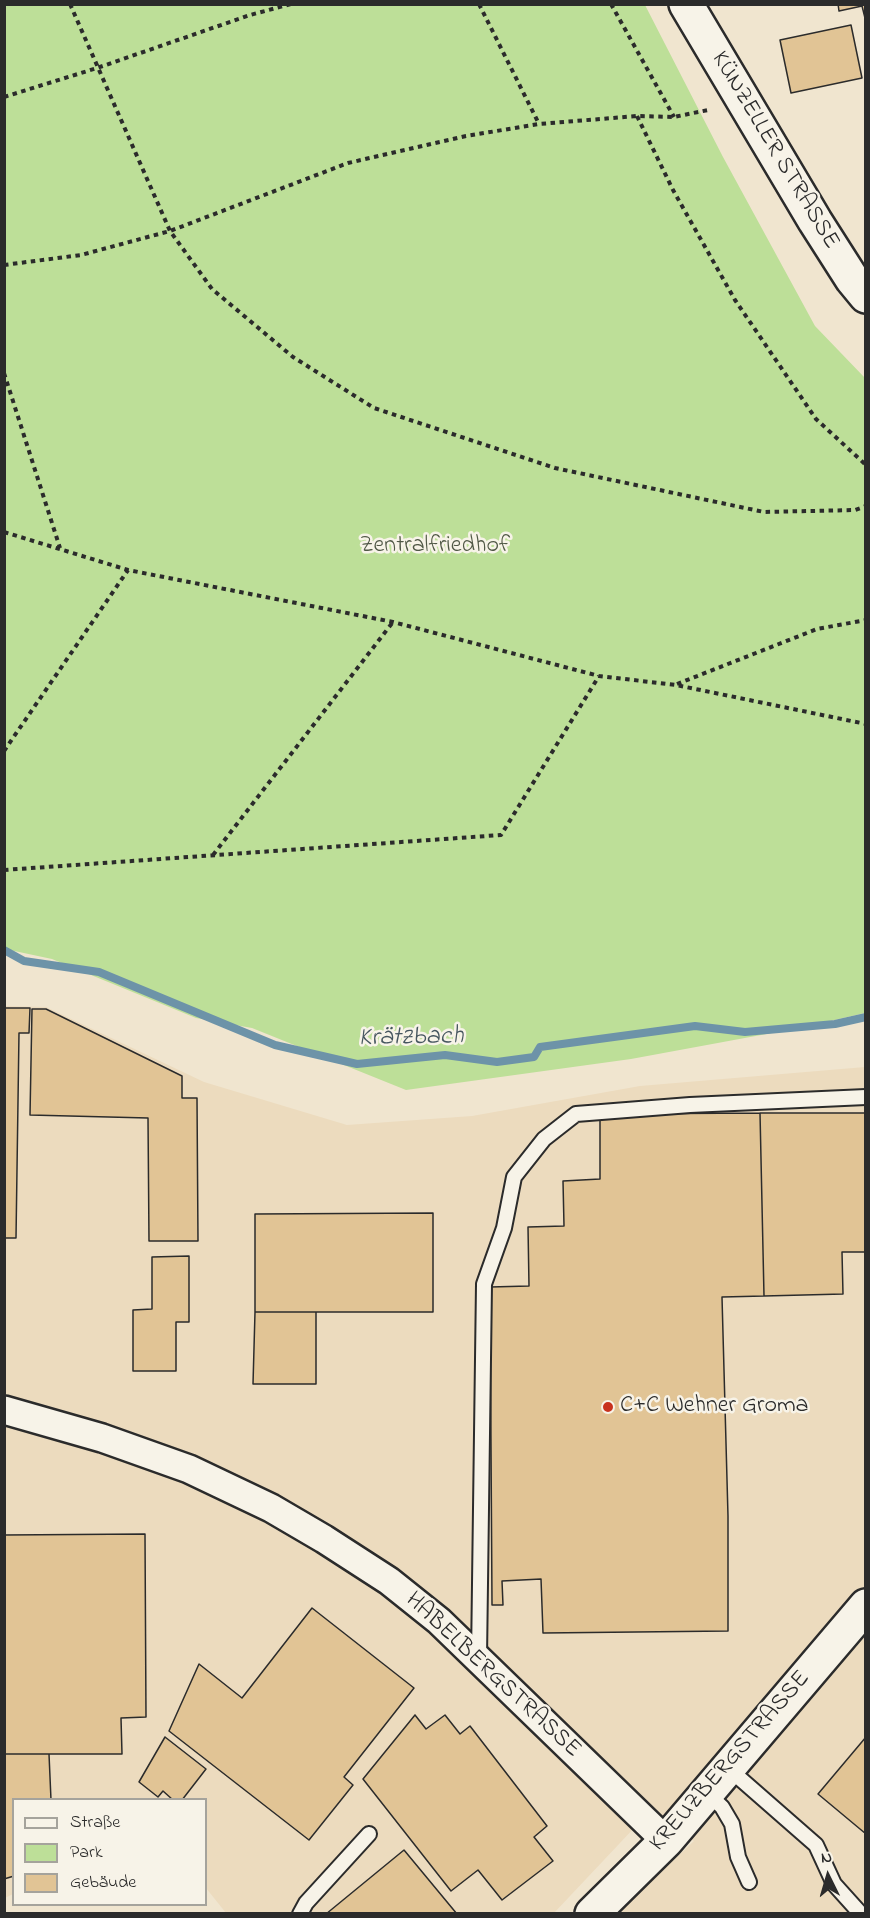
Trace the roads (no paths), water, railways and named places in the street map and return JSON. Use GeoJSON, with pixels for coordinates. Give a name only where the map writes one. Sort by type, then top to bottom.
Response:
{"type":"FeatureCollection","features":[{"type":"Feature","properties":{"kind":"street","name":"KÜNZELLER STRASSE"},"geometry":{"type":"LineString","coordinates":[[686,4],[816,221],[852,279],[866,296]]}},
{"type":"Feature","properties":{"kind":"street","name":"HABELBERGSTRASSE"},"geometry":{"type":"LineString","coordinates":[[4,1410],[102,1438],[189,1469],[271,1508],[389,1581],[439,1621],[666,1841]]}},
{"type":"Feature","properties":{"kind":"street","name":"KREUZBERGSTRASSE"},"geometry":{"type":"LineString","coordinates":[[592,1914],[666,1841],[866,1606]]}},
{"type":"Feature","properties":{"kind":"lane"},"geometry":{"type":"LineString","coordinates":[[478,1659],[484,1284],[504,1228],[514,1177],[544,1139],[576,1114],[690,1105],[866,1097]]}},
{"type":"Feature","properties":{"kind":"lane"},"geometry":{"type":"LineString","coordinates":[[728,1768],[816,1845],[834,1884],[861,1914]]}},
{"type":"Feature","properties":{"kind":"lane"},"geometry":{"type":"LineString","coordinates":[[707,1793],[722,1807],[732,1824],[738,1857],[749,1882]]}},
{"type":"Feature","properties":{"kind":"lane"},"geometry":{"type":"LineString","coordinates":[[300,1914],[306,1903],[369,1834]]}},
{"type":"Feature","properties":{"kind":"waterway","name":"Krätzbach"},"geometry":{"type":"LineString","coordinates":[[4,950],[24,961],[99,972],[275,1045],[357,1064],[445,1055],[497,1062],[534,1057],[540,1047],[695,1026],[745,1032],[835,1024],[866,1017]]}},
{"type":"Feature","properties":{"kind":"place","name":"C+C Wehner Groma"},"geometry":{"type":"Point","coordinates":[608,1407]}},
{"type":"Feature","properties":{"kind":"park label","name":"Zentralfriedhof"},"geometry":{"type":"Point","coordinates":[435,547]}}]}
